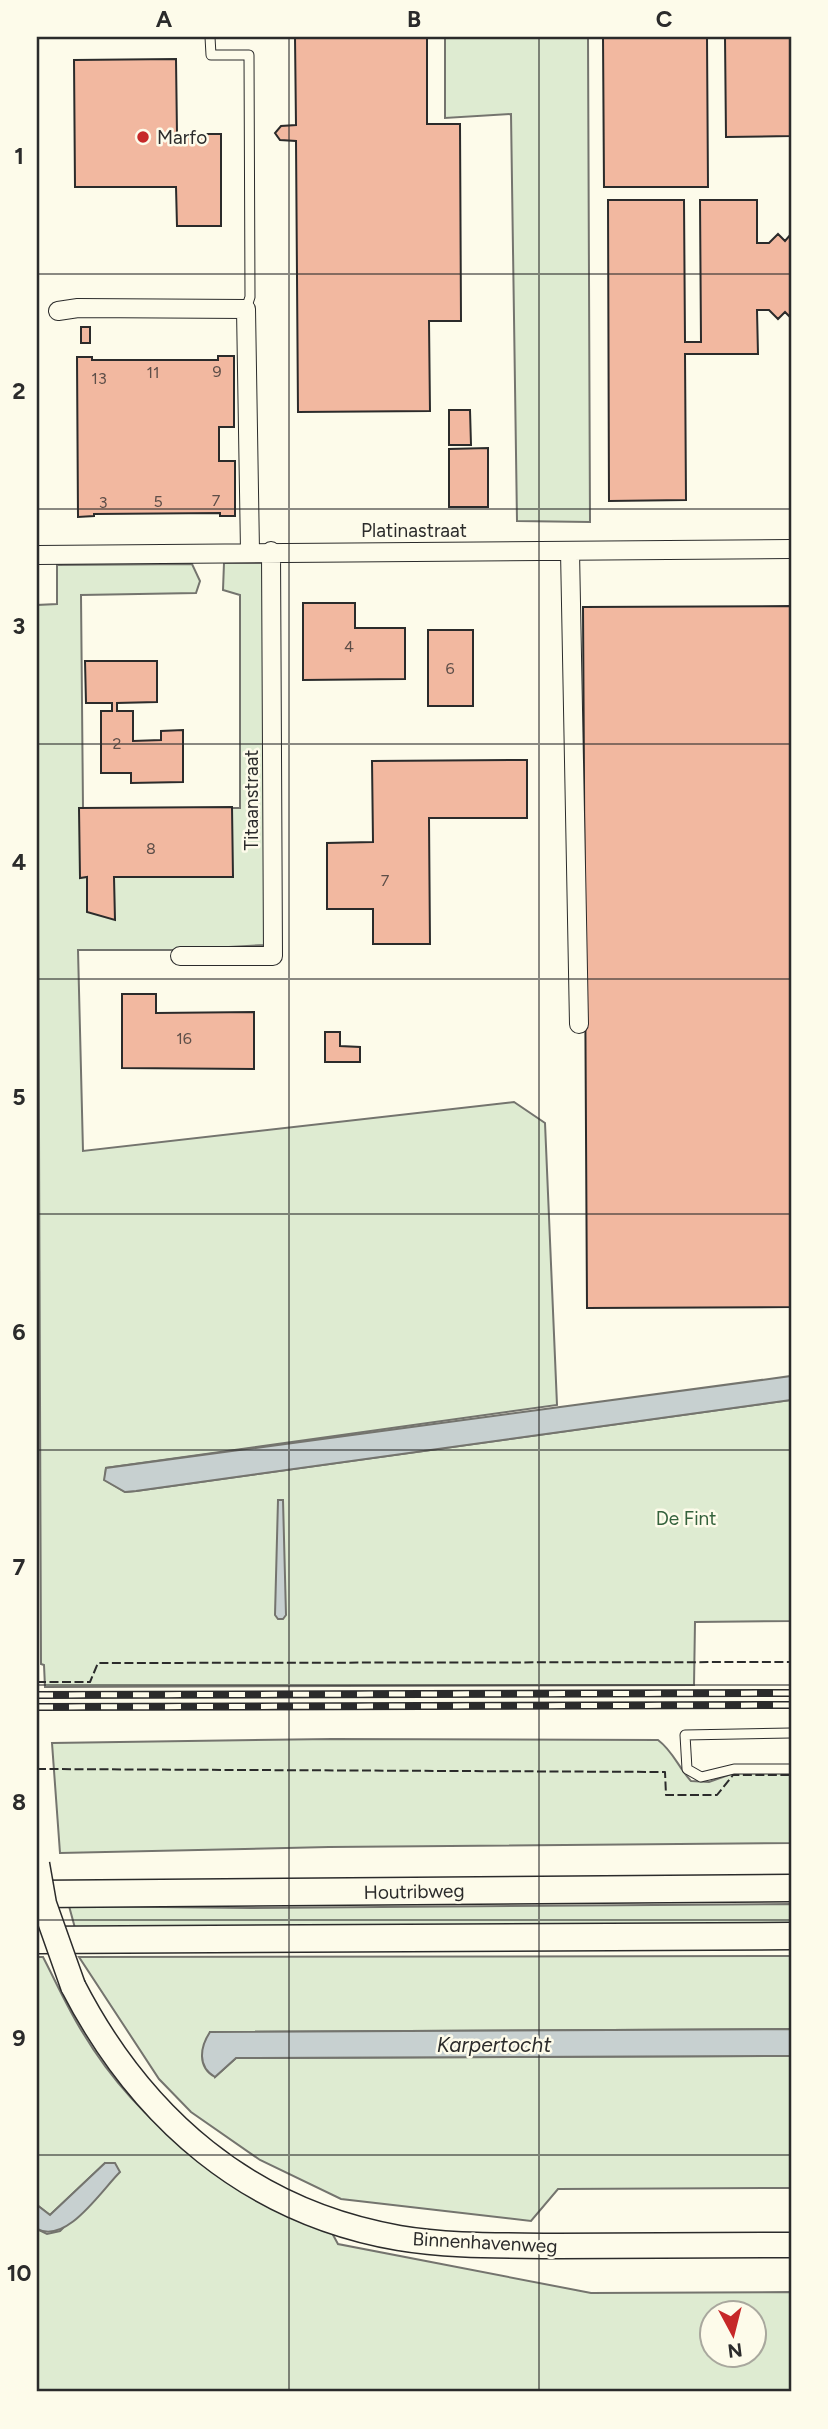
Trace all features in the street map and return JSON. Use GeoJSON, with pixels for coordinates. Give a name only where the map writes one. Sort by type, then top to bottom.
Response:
{"type":"FeatureCollection","features":[{"type":"Feature","properties":{"kind":"main road","name":"Binnenhavenweg"},"geometry":{"type":"LineString","coordinates":[[37,1864],[44,1904],[72,1986],[114,2058],[168,2120],[238,2175],[309,2212],[369,2232],[436,2243],[791,2245]]}},
{"type":"Feature","properties":{"kind":"main road","name":"Houtribweg"},"geometry":{"type":"LineString","coordinates":[[37,1894],[791,1888]]}},
{"type":"Feature","properties":{"kind":"main road"},"geometry":{"type":"LineString","coordinates":[[37,1940],[791,1937]]}},
{"type":"Feature","properties":{"kind":"street"},"geometry":{"type":"LineString","coordinates":[[58,311],[78,308],[246,309],[250,551]]}},
{"type":"Feature","properties":{"kind":"street","name":"Platinastraat"},"geometry":{"type":"LineString","coordinates":[[37,555],[250,551],[791,549]]}},
{"type":"Feature","properties":{"kind":"street","name":"Titaanstraat"},"geometry":{"type":"LineString","coordinates":[[180,956],[273,956],[271,551]]}},
{"type":"Feature","properties":{"kind":"street"},"geometry":{"type":"LineString","coordinates":[[570,551],[579,1024]]}},
{"type":"Feature","properties":{"kind":"lane"},"geometry":{"type":"LineString","coordinates":[[210,37],[211,55],[249,55],[250,297],[246,309]]}},
{"type":"Feature","properties":{"kind":"lane"},"geometry":{"type":"LineString","coordinates":[[791,1733],[685,1735],[684,1747],[687,1769],[701,1777],[734,1769],[791,1769]]}},
{"type":"Feature","properties":{"kind":"green space"},"geometry":{"type":"Polygon","coordinates":[[[445,37],[588,37],[590,522],[517,521],[511,114],[445,118],[445,37]]]}},
{"type":"Feature","properties":{"kind":"green space","name":"De Fint"},"geometry":{"type":"Polygon","coordinates":[[[224,563],[264,563],[265,945],[174,950],[78,950],[83,1151],[514,1102],[545,1123],[557,1405],[106,1468],[105,1480],[125,1492],[136,1491],[791,1400],[791,1621],[695,1622],[694,1685],[45,1687],[44,1665],[41,1664],[37,605],[57,604],[57,565],[192,564],[200,581],[196,593],[81,595],[83,808],[240,808],[240,595],[223,590],[224,563]]]}},
{"type":"Feature","properties":{"kind":"green space"},"geometry":{"type":"Polygon","coordinates":[[[332,1739],[658,1740],[668,1749],[691,1781],[709,1782],[734,1773],[791,1773],[791,1843],[329,1847],[60,1853],[52,1743],[332,1739]]]}},
{"type":"Feature","properties":{"kind":"green space"},"geometry":{"type":"Polygon","coordinates":[[[791,1904],[791,1925],[75,1928],[69,1906],[250,1908],[791,1904]]]}},
{"type":"Feature","properties":{"kind":"green space"},"geometry":{"type":"Polygon","coordinates":[[[791,1956],[791,2029],[210,2032],[215,2077],[236,2058],[791,2056],[791,2188],[558,2189],[531,2221],[341,2199],[260,2160],[191,2112],[159,2079],[79,1957],[791,1956]]]}},
{"type":"Feature","properties":{"kind":"green space"},"geometry":{"type":"Polygon","coordinates":[[[37,1957],[43,1957],[78,2024],[106,2068],[160,2127],[191,2153],[258,2197],[332,2233],[338,2244],[591,2293],[791,2292],[791,2392],[37,2392],[37,2229],[47,2234],[60,2231],[119,2172],[105,2163],[50,2215],[37,2205],[37,1957]]]}},
{"type":"Feature","properties":{"kind":"water"},"geometry":{"type":"Polygon","coordinates":[[[791,1376],[791,1400],[136,1491],[125,1492],[104,1480],[106,1468],[791,1376]]]}},
{"type":"Feature","properties":{"kind":"water"},"geometry":{"type":"Polygon","coordinates":[[[278,1500],[283,1500],[286,1615],[283,1619],[278,1619],[275,1615],[278,1500]]]}},
{"type":"Feature","properties":{"kind":"water","name":"Karpertocht"},"geometry":{"type":"Polygon","coordinates":[[[791,2029],[791,2056],[236,2058],[215,2077],[205,2068],[202,2056],[210,2032],[791,2029]]]}},
{"type":"Feature","properties":{"kind":"water"},"geometry":{"type":"Polygon","coordinates":[[[105,2163],[115,2163],[120,2172],[82,2214],[60,2229],[48,2232],[37,2229],[37,2205],[50,2215],[105,2163]]]}},
{"type":"Feature","properties":{"kind":"building"},"geometry":{"type":"Polygon","coordinates":[[[295,37],[427,37],[427,124],[460,124],[461,321],[429,321],[430,411],[298,412],[296,141],[280,140],[275,133],[281,126],[296,125],[295,37]]]}},
{"type":"Feature","properties":{"kind":"building"},"geometry":{"type":"Polygon","coordinates":[[[603,37],[707,37],[708,187],[604,187],[603,37]]]}},
{"type":"Feature","properties":{"kind":"building"},"geometry":{"type":"Polygon","coordinates":[[[725,37],[791,37],[791,136],[726,137],[725,37]]]}},
{"type":"Feature","properties":{"kind":"building"},"geometry":{"type":"Polygon","coordinates":[[[176,59],[177,134],[221,134],[221,226],[177,226],[176,187],[75,187],[74,60],[176,59]]]}},
{"type":"Feature","properties":{"kind":"building"},"geometry":{"type":"Polygon","coordinates":[[[608,200],[684,200],[685,342],[701,342],[700,200],[757,200],[757,243],[769,243],[778,234],[785,241],[791,234],[791,318],[785,312],[778,319],[769,310],[757,310],[758,354],[685,354],[686,500],[609,501],[608,200]]]}},
{"type":"Feature","properties":{"kind":"building"},"geometry":{"type":"Polygon","coordinates":[[[81,327],[90,327],[90,343],[81,343],[81,327]]]}},
{"type":"Feature","properties":{"kind":"building"},"geometry":{"type":"Polygon","coordinates":[[[218,356],[234,356],[234,427],[219,427],[219,461],[235,461],[235,516],[220,516],[220,513],[94,514],[78,517],[77,357],[92,357],[92,360],[218,360],[218,356]]]}},
{"type":"Feature","properties":{"kind":"building"},"geometry":{"type":"Polygon","coordinates":[[[449,410],[470,410],[471,445],[449,445],[449,410]]]}},
{"type":"Feature","properties":{"kind":"building"},"geometry":{"type":"Polygon","coordinates":[[[488,448],[488,507],[449,507],[449,449],[488,448]]]}},
{"type":"Feature","properties":{"kind":"building"},"geometry":{"type":"Polygon","coordinates":[[[303,603],[355,603],[355,628],[405,628],[405,679],[303,680],[303,603]]]}},
{"type":"Feature","properties":{"kind":"building"},"geometry":{"type":"Polygon","coordinates":[[[791,606],[791,1307],[587,1308],[583,607],[791,606]]]}},
{"type":"Feature","properties":{"kind":"building"},"geometry":{"type":"Polygon","coordinates":[[[428,630],[473,630],[473,706],[428,706],[428,630]]]}},
{"type":"Feature","properties":{"kind":"building"},"geometry":{"type":"Polygon","coordinates":[[[85,661],[157,661],[157,702],[117,703],[117,711],[133,711],[133,741],[161,740],[161,731],[183,730],[183,782],[131,783],[131,773],[101,773],[101,711],[112,711],[112,703],[86,703],[85,661]]]}},
{"type":"Feature","properties":{"kind":"building"},"geometry":{"type":"Polygon","coordinates":[[[527,760],[527,818],[429,818],[430,944],[373,944],[373,909],[327,909],[327,843],[373,842],[372,761],[527,760]]]}},
{"type":"Feature","properties":{"kind":"building"},"geometry":{"type":"Polygon","coordinates":[[[232,807],[233,877],[114,877],[115,920],[87,912],[87,877],[80,878],[79,808],[232,807]]]}},
{"type":"Feature","properties":{"kind":"building"},"geometry":{"type":"Polygon","coordinates":[[[122,994],[156,994],[156,1013],[254,1012],[254,1069],[122,1068],[122,994]]]}},
{"type":"Feature","properties":{"kind":"building"},"geometry":{"type":"Polygon","coordinates":[[[325,1032],[340,1032],[340,1046],[360,1047],[360,1062],[325,1062],[325,1032]]]}},
{"type":"Feature","properties":{"kind":"railway"},"geometry":{"type":"LineString","coordinates":[[37,1695],[791,1693]]}},
{"type":"Feature","properties":{"kind":"railway"},"geometry":{"type":"LineString","coordinates":[[37,1707],[791,1705]]}},
{"type":"Feature","properties":{"kind":"fence"},"geometry":{"type":"LineString","coordinates":[[37,1682],[90,1682],[98,1663],[791,1662]]}},
{"type":"Feature","properties":{"kind":"fence"},"geometry":{"type":"LineString","coordinates":[[37,1769],[665,1772],[666,1795],[717,1795],[733,1775],[791,1775]]}},
{"type":"Feature","properties":{"kind":"place","name":"Marfo"},"geometry":{"type":"Point","coordinates":[143,137]}}]}
